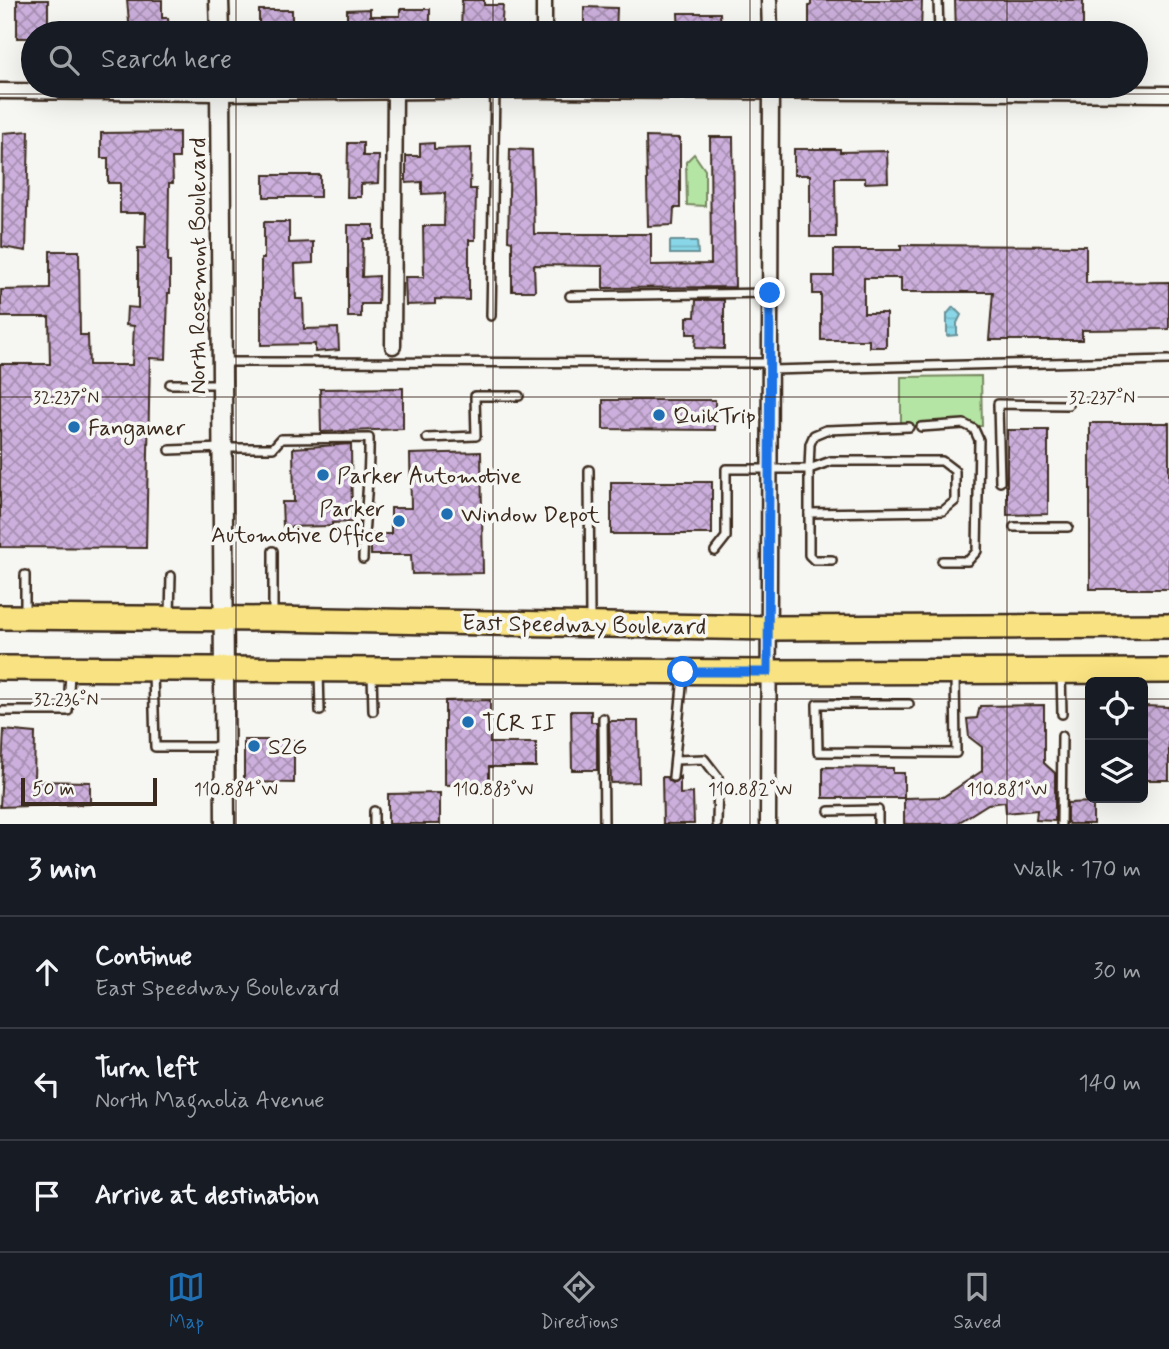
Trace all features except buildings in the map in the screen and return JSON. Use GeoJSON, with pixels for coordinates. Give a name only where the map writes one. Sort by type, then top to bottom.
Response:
{"type":"FeatureCollection","features":[{"type":"Feature","properties":{"kind":"main road","name":"East Speedway Boulevard"},"geometry":{"type":"LineString","coordinates":[[0,617],[273,618],[769,628],[1169,626]]}},
{"type":"Feature","properties":{"kind":"main road","name":"East Speedway Boulevard"},"geometry":{"type":"LineString","coordinates":[[0,668],[683,672],[1169,671]]}},
{"type":"Feature","properties":{"kind":"street"},"geometry":{"type":"LineString","coordinates":[[219,0],[220,21]]}},
{"type":"Feature","properties":{"kind":"street"},"geometry":{"type":"LineString","coordinates":[[544,0],[544,21]]}},
{"type":"Feature","properties":{"kind":"street"},"geometry":{"type":"LineString","coordinates":[[769,0],[770,21]]}},
{"type":"Feature","properties":{"kind":"street"},"geometry":{"type":"LineString","coordinates":[[0,91],[21,91]]}},
{"type":"Feature","properties":{"kind":"street"},"geometry":{"type":"LineString","coordinates":[[1148,93],[1169,93]]}},
{"type":"Feature","properties":{"kind":"street","name":"North Rosemont Boulevard"},"geometry":{"type":"LineString","coordinates":[[220,98],[225,824]]}},
{"type":"Feature","properties":{"kind":"street"},"geometry":{"type":"LineString","coordinates":[[393,346],[395,98]]}},
{"type":"Feature","properties":{"kind":"street"},"geometry":{"type":"LineString","coordinates":[[768,824],[771,98]]}},
{"type":"Feature","properties":{"kind":"lane"},"geometry":{"type":"LineString","coordinates":[[938,0],[939,21]]}},
{"type":"Feature","properties":{"kind":"lane"},"geometry":{"type":"LineString","coordinates":[[491,316],[495,98]]}},
{"type":"Feature","properties":{"kind":"lane"},"geometry":{"type":"LineString","coordinates":[[570,296],[770,293]]}},
{"type":"Feature","properties":{"kind":"lane"},"geometry":{"type":"LineString","coordinates":[[221,362],[769,367],[1169,360]]}},
{"type":"Feature","properties":{"kind":"lane"},"geometry":{"type":"LineString","coordinates":[[170,384],[222,384]]}},
{"type":"Feature","properties":{"kind":"lane"},"geometry":{"type":"LineString","coordinates":[[427,438],[476,436],[475,396],[519,396]]}},
{"type":"Feature","properties":{"kind":"lane"},"geometry":{"type":"LineString","coordinates":[[1000,482],[998,404],[1068,405]]}},
{"type":"Feature","properties":{"kind":"lane"},"geometry":{"type":"LineString","coordinates":[[921,427],[964,424],[974,429],[979,440],[977,551],[968,561],[942,561]]}},
{"type":"Feature","properties":{"kind":"lane"},"geometry":{"type":"LineString","coordinates":[[832,560],[814,560],[809,555],[810,444],[814,435],[826,430],[909,427]]}},
{"type":"Feature","properties":{"kind":"lane"},"geometry":{"type":"LineString","coordinates":[[170,450],[222,447],[273,449],[281,439],[369,438],[370,476],[363,559]]}},
{"type":"Feature","properties":{"kind":"lane"},"geometry":{"type":"LineString","coordinates":[[715,551],[726,537],[726,469],[809,469],[831,461],[942,461],[955,471],[955,501],[943,511],[809,513]]}},
{"type":"Feature","properties":{"kind":"lane"},"geometry":{"type":"LineString","coordinates":[[589,470],[590,624]]}},
{"type":"Feature","properties":{"kind":"lane"},"geometry":{"type":"LineString","coordinates":[[1014,527],[1068,527]]}},
{"type":"Feature","properties":{"kind":"lane"},"geometry":{"type":"LineString","coordinates":[[273,551],[273,618]]}},
{"type":"Feature","properties":{"kind":"lane"},"geometry":{"type":"LineString","coordinates":[[25,575],[25,617]]}},
{"type":"Feature","properties":{"kind":"lane"},"geometry":{"type":"LineString","coordinates":[[170,576],[170,618]]}},
{"type":"Feature","properties":{"kind":"lane"},"geometry":{"type":"LineString","coordinates":[[2,710],[68,711],[70,668]]}},
{"type":"Feature","properties":{"kind":"lane"},"geometry":{"type":"LineString","coordinates":[[153,668],[155,747],[224,747]]}},
{"type":"Feature","properties":{"kind":"lane"},"geometry":{"type":"LineString","coordinates":[[319,668],[320,711]]}},
{"type":"Feature","properties":{"kind":"lane"},"geometry":{"type":"LineString","coordinates":[[372,669],[373,711]]}},
{"type":"Feature","properties":{"kind":"lane"},"geometry":{"type":"LineString","coordinates":[[1061,671],[1062,715]]}},
{"type":"Feature","properties":{"kind":"lane"},"geometry":{"type":"LineString","coordinates":[[673,777],[683,672]]}},
{"type":"Feature","properties":{"kind":"lane"},"geometry":{"type":"LineString","coordinates":[[909,704],[817,704],[818,752],[956,753],[955,672]]}},
{"type":"Feature","properties":{"kind":"lane"},"geometry":{"type":"LineString","coordinates":[[603,718],[604,824]]}},
{"type":"Feature","properties":{"kind":"lane"},"geometry":{"type":"LineString","coordinates":[[1061,824],[1062,736]]}},
{"type":"Feature","properties":{"kind":"lane"},"geometry":{"type":"LineString","coordinates":[[675,760],[704,759],[718,777],[717,824]]}},
{"type":"Feature","properties":{"kind":"lane"},"geometry":{"type":"LineString","coordinates":[[829,811],[878,810],[878,824]]}},
{"type":"Feature","properties":{"kind":"lane"},"geometry":{"type":"LineString","coordinates":[[374,811],[374,824]]}},
{"type":"Feature","properties":{"kind":"green space"},"geometry":{"type":"Polygon","coordinates":[[[694,154],[705,170],[705,206],[687,205],[686,162],[694,154]]]}},
{"type":"Feature","properties":{"kind":"green space"},"geometry":{"type":"Polygon","coordinates":[[[981,376],[982,426],[901,426],[901,377],[981,376]]]}},
{"type":"Feature","properties":{"kind":"water"},"geometry":{"type":"Polygon","coordinates":[[[670,241],[697,241],[698,254],[670,254],[670,241]]]}},
{"type":"Feature","properties":{"kind":"water"},"geometry":{"type":"Polygon","coordinates":[[[953,307],[961,315],[957,323],[957,335],[947,336],[947,314],[953,307]]]}},
{"type":"Feature","properties":{"kind":"place","name":"QuikTrip"},"geometry":{"type":"Point","coordinates":[659,415]}},
{"type":"Feature","properties":{"kind":"place","name":"Fangamer"},"geometry":{"type":"Point","coordinates":[74,427]}},
{"type":"Feature","properties":{"kind":"place","name":"Parker Automotive"},"geometry":{"type":"Point","coordinates":[323,475]}},
{"type":"Feature","properties":{"kind":"place","name":"Window Depot"},"geometry":{"type":"Point","coordinates":[447,514]}},
{"type":"Feature","properties":{"kind":"place","name":"Parker Automotive Office"},"geometry":{"type":"Point","coordinates":[399,521]}},
{"type":"Feature","properties":{"kind":"place","name":"TCR II"},"geometry":{"type":"Point","coordinates":[468,722]}},
{"type":"Feature","properties":{"kind":"place","name":"S2G"},"geometry":{"type":"Point","coordinates":[254,746]}},
{"type":"Feature","properties":{"kind":"route"},"geometry":{"type":"LineString","coordinates":[[683,672],[768,672],[770,293]]}}]}
